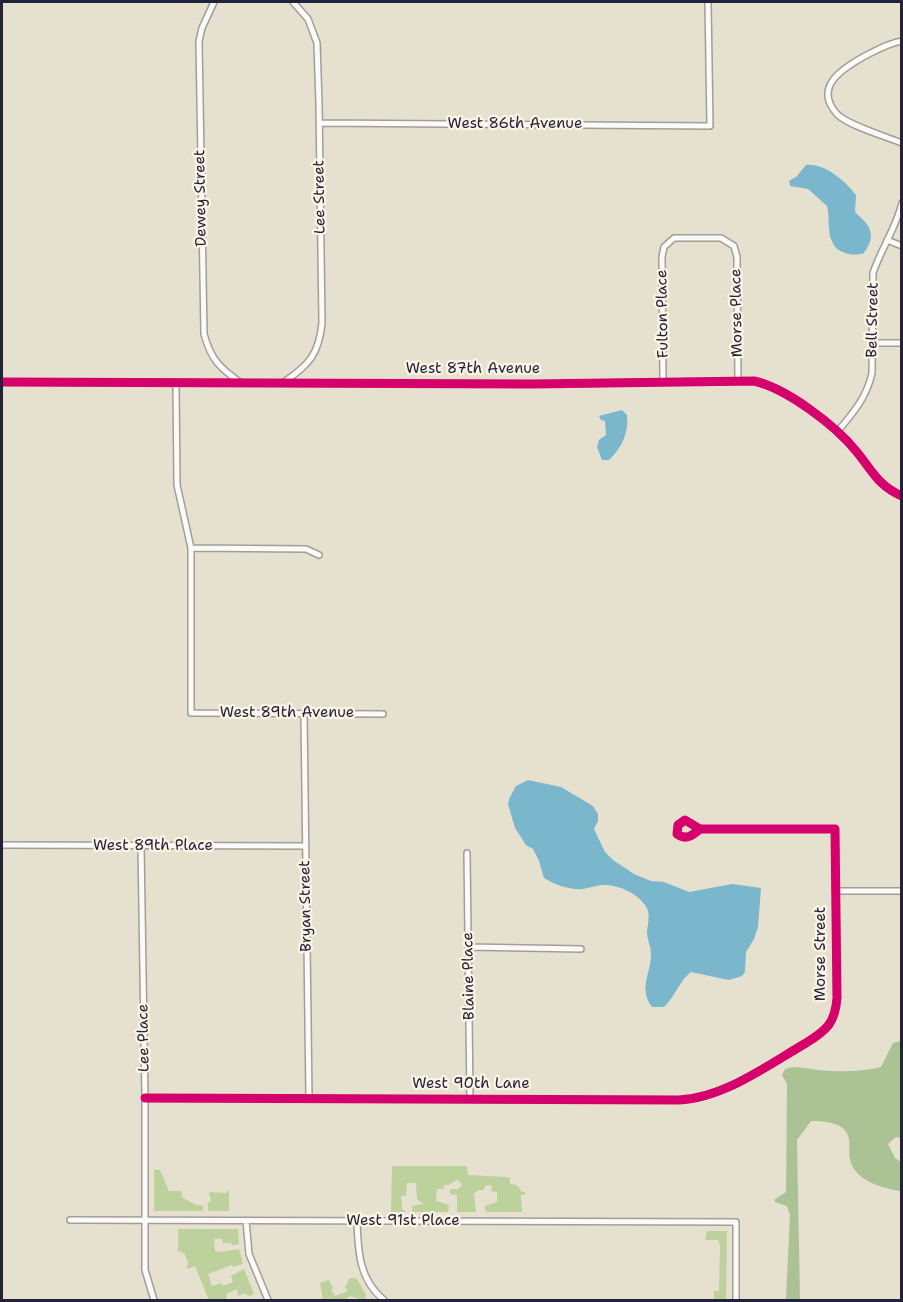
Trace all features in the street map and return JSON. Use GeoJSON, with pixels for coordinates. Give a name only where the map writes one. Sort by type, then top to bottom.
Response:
{"type":"FeatureCollection","features":[{"type":"Feature","properties":{"kind":"street","name":"Dewey Street"},"geometry":{"type":"LineString","coordinates":[[214,2],[202,28],[199,41],[204,334],[209,352],[224,371],[241,383]]}},
{"type":"Feature","properties":{"kind":"street","name":"Lee Street"},"geometry":{"type":"LineString","coordinates":[[282,383],[297,373],[312,358],[321,335],[320,123],[317,43],[308,19],[293,2]]}},
{"type":"Feature","properties":{"kind":"street","name":"West 86th Avenue"},"geometry":{"type":"LineString","coordinates":[[320,123],[710,126],[708,2]]}},
{"type":"Feature","properties":{"kind":"street"},"geometry":{"type":"LineString","coordinates":[[902,41],[879,48],[840,70],[830,86],[830,102],[842,118],[902,143]]}},
{"type":"Feature","properties":{"kind":"street","name":"Bell Street"},"geometry":{"type":"LineString","coordinates":[[838,431],[862,400],[869,386],[872,373],[873,273],[902,203]]}},
{"type":"Feature","properties":{"kind":"street","name":"Fulton Place"},"geometry":{"type":"LineString","coordinates":[[663,381],[662,257],[664,247],[674,238],[722,238],[735,246]]}},
{"type":"Feature","properties":{"kind":"street"},"geometry":{"type":"LineString","coordinates":[[887,240],[902,246]]}},
{"type":"Feature","properties":{"kind":"street","name":"Morse Place"},"geometry":{"type":"LineString","coordinates":[[735,246],[738,380]]}},
{"type":"Feature","properties":{"kind":"street"},"geometry":{"type":"LineString","coordinates":[[872,343],[902,343]]}},
{"type":"Feature","properties":{"kind":"street","name":"West 87th Avenue"},"geometry":{"type":"LineString","coordinates":[[2,382],[532,384],[754,381],[779,389],[838,431],[887,490],[902,496]]}},
{"type":"Feature","properties":{"kind":"street"},"geometry":{"type":"LineString","coordinates":[[176,383],[177,485],[190,548],[306,549],[319,555]]}},
{"type":"Feature","properties":{"kind":"street","name":"West 89th Avenue"},"geometry":{"type":"LineString","coordinates":[[190,548],[191,713],[383,714]]}},
{"type":"Feature","properties":{"kind":"street","name":"Bryan Street"},"geometry":{"type":"LineString","coordinates":[[304,714],[309,1098]]}},
{"type":"Feature","properties":{"kind":"street","name":"Morse Street"},"geometry":{"type":"LineString","coordinates":[[700,829],[835,829],[837,998],[834,1015],[831,1023],[820,1035],[786,1054]]}},
{"type":"Feature","properties":{"kind":"street","name":"West 89th Place"},"geometry":{"type":"LineString","coordinates":[[2,844],[305,846]]}},
{"type":"Feature","properties":{"kind":"street","name":"Lee Place"},"geometry":{"type":"LineString","coordinates":[[141,846],[145,1270],[154,1300]]}},
{"type":"Feature","properties":{"kind":"street","name":"Blaine Place"},"geometry":{"type":"LineString","coordinates":[[467,853],[470,1099]]}},
{"type":"Feature","properties":{"kind":"street"},"geometry":{"type":"LineString","coordinates":[[835,891],[902,891]]}},
{"type":"Feature","properties":{"kind":"street"},"geometry":{"type":"LineString","coordinates":[[469,947],[581,949]]}},
{"type":"Feature","properties":{"kind":"street","name":"West 90th Lane"},"geometry":{"type":"LineString","coordinates":[[145,1098],[643,1100],[699,1098],[716,1093],[786,1054]]}},
{"type":"Feature","properties":{"kind":"street","name":"West 91st Place"},"geometry":{"type":"LineString","coordinates":[[70,1220],[736,1222],[735,1300]]}},
{"type":"Feature","properties":{"kind":"street"},"geometry":{"type":"LineString","coordinates":[[246,1221],[249,1254],[268,1300]]}},
{"type":"Feature","properties":{"kind":"street"},"geometry":{"type":"LineString","coordinates":[[357,1221],[360,1265],[368,1281],[384,1300]]}},
{"type":"Feature","properties":{"kind":"green space"},"geometry":{"type":"Polygon","coordinates":[[[901,1041],[901,1138],[896,1137],[888,1144],[895,1158],[901,1162],[901,1191],[879,1186],[859,1175],[851,1163],[849,1139],[844,1129],[822,1121],[811,1121],[797,1140],[800,1300],[786,1300],[790,1215],[787,1206],[775,1202],[775,1199],[786,1192],[787,1084],[782,1075],[785,1069],[793,1067],[842,1071],[881,1067],[893,1043],[901,1041]]]}},
{"type":"Feature","properties":{"kind":"green space"},"geometry":{"type":"Polygon","coordinates":[[[392,1166],[467,1166],[468,1175],[510,1178],[510,1184],[517,1185],[522,1192],[525,1192],[525,1195],[521,1195],[522,1212],[487,1212],[485,1206],[497,1202],[497,1192],[491,1191],[492,1185],[485,1186],[484,1190],[478,1190],[474,1194],[476,1212],[457,1212],[457,1195],[450,1194],[450,1189],[458,1189],[462,1185],[456,1180],[449,1185],[444,1185],[444,1189],[437,1189],[436,1201],[449,1205],[448,1212],[412,1212],[412,1206],[423,1204],[417,1199],[416,1183],[407,1183],[406,1196],[401,1196],[402,1209],[406,1212],[391,1212],[392,1166]]]}},
{"type":"Feature","properties":{"kind":"green space"},"geometry":{"type":"Polygon","coordinates":[[[154,1170],[160,1170],[169,1191],[181,1191],[183,1198],[203,1206],[203,1211],[154,1211],[154,1170]]]}},
{"type":"Feature","properties":{"kind":"green space"},"geometry":{"type":"Polygon","coordinates":[[[229,1190],[229,1211],[208,1211],[208,1203],[211,1201],[209,1192],[226,1193],[229,1190]]]}},
{"type":"Feature","properties":{"kind":"green space"},"geometry":{"type":"Polygon","coordinates":[[[178,1229],[238,1229],[239,1244],[232,1245],[223,1243],[222,1239],[214,1239],[215,1251],[239,1249],[243,1264],[233,1267],[232,1265],[208,1274],[212,1286],[221,1283],[223,1286],[233,1282],[231,1276],[244,1269],[254,1294],[249,1296],[245,1293],[238,1296],[237,1289],[226,1294],[227,1298],[223,1300],[209,1300],[195,1266],[187,1269],[188,1262],[184,1253],[181,1253],[181,1250],[178,1253],[178,1229]]]}},
{"type":"Feature","properties":{"kind":"green space"},"geometry":{"type":"Polygon","coordinates":[[[707,1231],[727,1231],[726,1300],[714,1299],[714,1291],[719,1291],[720,1245],[718,1240],[705,1240],[707,1231]]]}},
{"type":"Feature","properties":{"kind":"green space"},"geometry":{"type":"Polygon","coordinates":[[[352,1278],[357,1279],[366,1295],[365,1299],[350,1296],[344,1300],[330,1298],[323,1300],[320,1283],[329,1280],[335,1296],[348,1291],[345,1287],[352,1278]]]}},
{"type":"Feature","properties":{"kind":"water"},"geometry":{"type":"Polygon","coordinates":[[[806,165],[827,170],[846,184],[856,195],[855,212],[868,225],[871,235],[864,253],[850,254],[838,250],[831,239],[827,206],[808,189],[790,186],[789,181],[796,177],[806,165]]]}},
{"type":"Feature","properties":{"kind":"water"},"geometry":{"type":"Polygon","coordinates":[[[622,410],[627,415],[624,439],[609,460],[602,460],[597,447],[599,440],[606,435],[605,421],[599,416],[622,410]]]}},
{"type":"Feature","properties":{"kind":"water"},"geometry":{"type":"Polygon","coordinates":[[[528,780],[561,787],[593,806],[598,814],[598,821],[594,829],[605,852],[634,874],[689,892],[732,884],[761,888],[758,927],[746,952],[745,972],[742,976],[729,980],[691,972],[664,1007],[652,1007],[646,994],[651,954],[647,935],[649,918],[647,908],[637,896],[620,887],[601,885],[573,889],[544,878],[533,849],[526,845],[515,828],[508,804],[516,786],[528,780]]]}},
{"type":"Feature","properties":{"kind":"cycle path"},"geometry":{"type":"LineString","coordinates":[[2,382],[532,384],[754,381],[795,399],[823,419],[847,441],[881,482],[902,496]]}},
{"type":"Feature","properties":{"kind":"cycle path"},"geometry":{"type":"LineString","coordinates":[[145,1098],[679,1100],[696,1098],[729,1087],[813,1038],[825,1030],[832,1020],[837,998],[835,829],[700,829],[685,820],[678,825],[677,834],[686,837],[700,829]]}}]}
